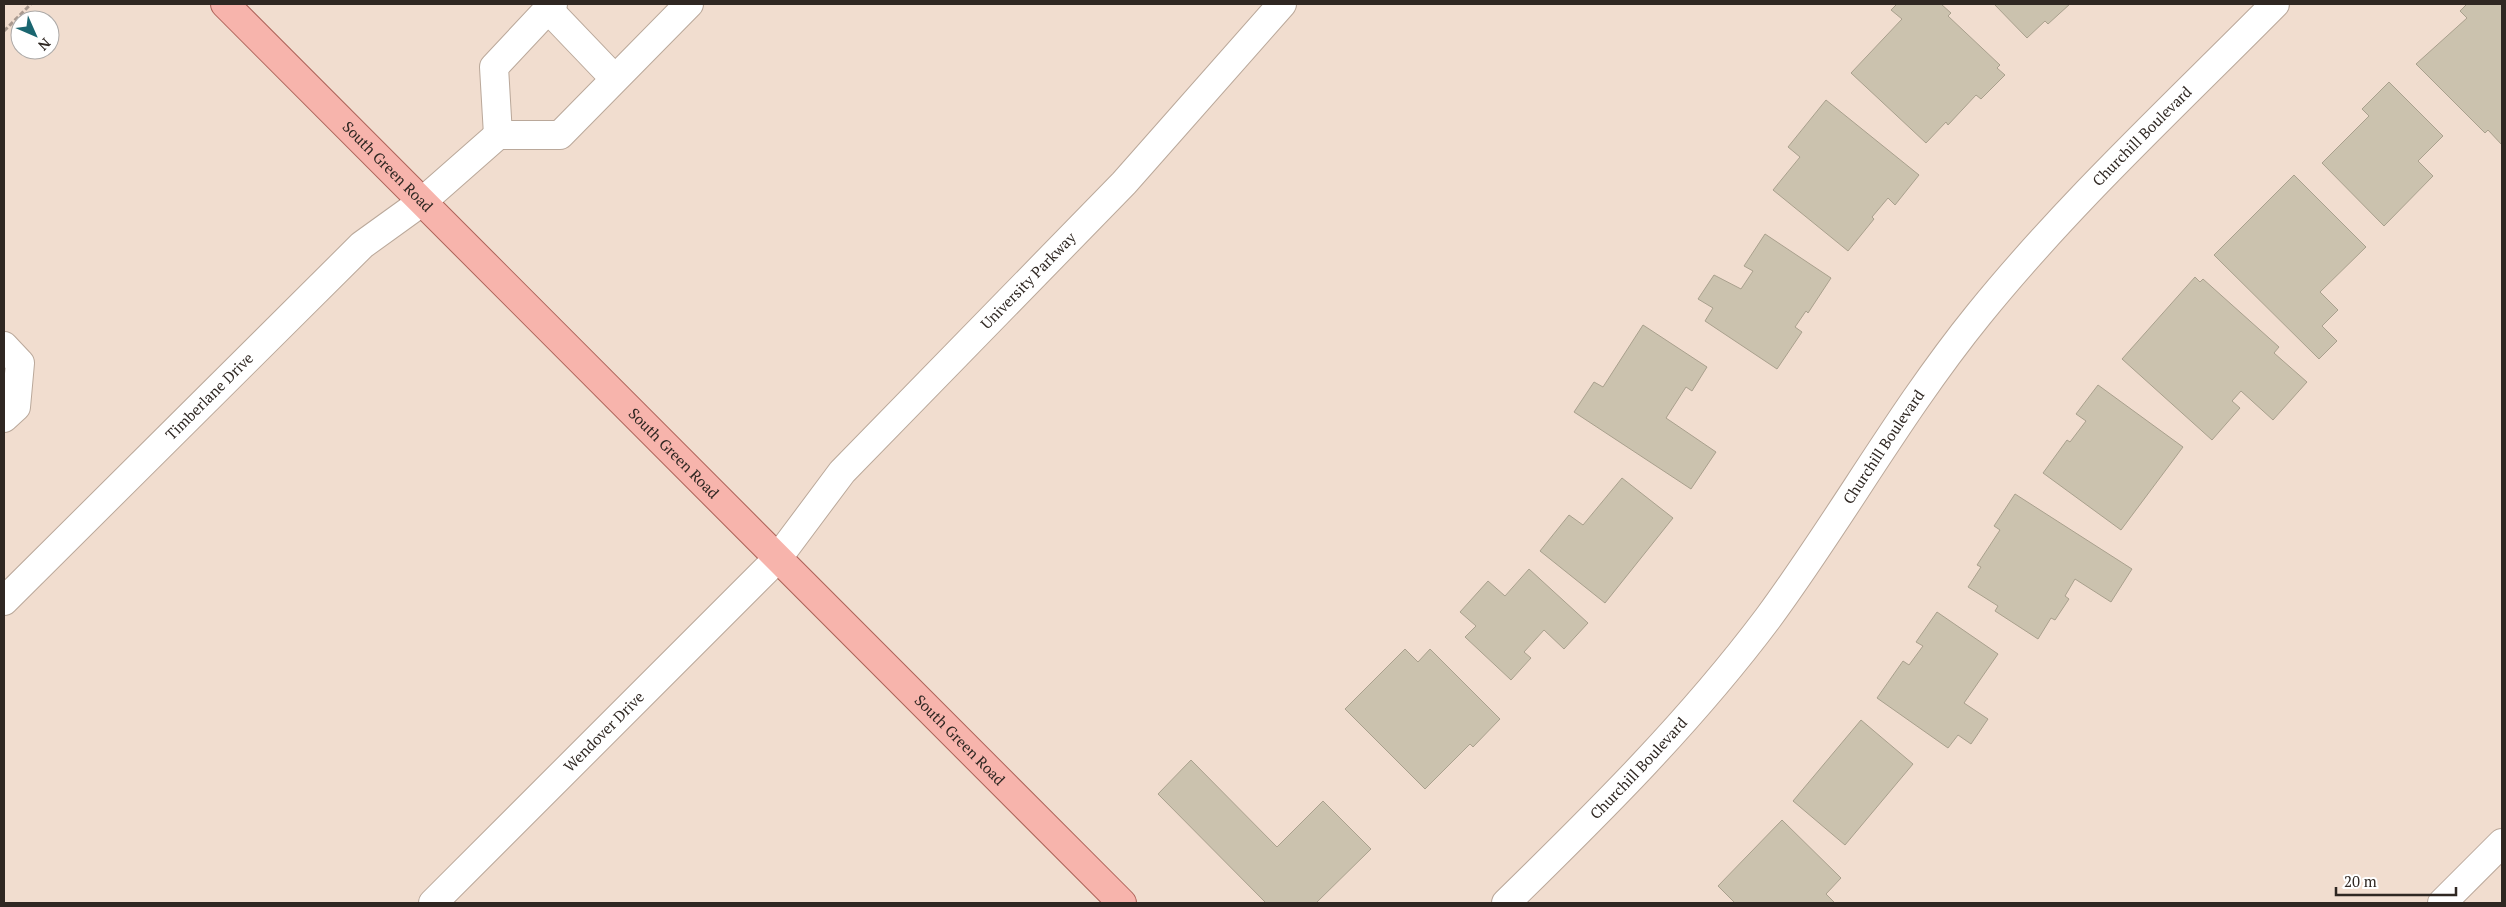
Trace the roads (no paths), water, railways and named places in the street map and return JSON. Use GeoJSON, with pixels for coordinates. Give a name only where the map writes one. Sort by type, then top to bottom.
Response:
{"type":"FeatureCollection","features":[{"type":"Feature","properties":{"kind":"main road","name":"South Green Road"},"geometry":{"type":"LineString","coordinates":[[225,4],[1122,903]]}},
{"type":"Feature","properties":{"kind":"street","name":"University Parkway"},"geometry":{"type":"LineString","coordinates":[[777,559],[842,472],[1124,183],[1282,4]]}},
{"type":"Feature","properties":{"kind":"street","name":"Churchill Boulevard"},"geometry":{"type":"LineString","coordinates":[[1506,903],[1640,771],[1742,652],[1817,550],[1934,373],[2012,274],[2057,224],[2275,4]]}},
{"type":"Feature","properties":{"kind":"street"},"geometry":{"type":"LineString","coordinates":[[614,78],[551,6],[494,67],[498,135],[560,135],[686,5]]}},
{"type":"Feature","properties":{"kind":"street","name":"Timberlane Drive"},"geometry":{"type":"LineString","coordinates":[[4,601],[362,245],[423,201],[498,135]]}},
{"type":"Feature","properties":{"kind":"street"},"geometry":{"type":"LineString","coordinates":[[4,346],[20,363],[16,407],[4,418]]}},
{"type":"Feature","properties":{"kind":"street","name":"Wendover Drive"},"geometry":{"type":"LineString","coordinates":[[433,903],[777,559]]}},
{"type":"Feature","properties":{"kind":"street"},"geometry":{"type":"LineString","coordinates":[[2442,903],[2502,843]]}}]}
